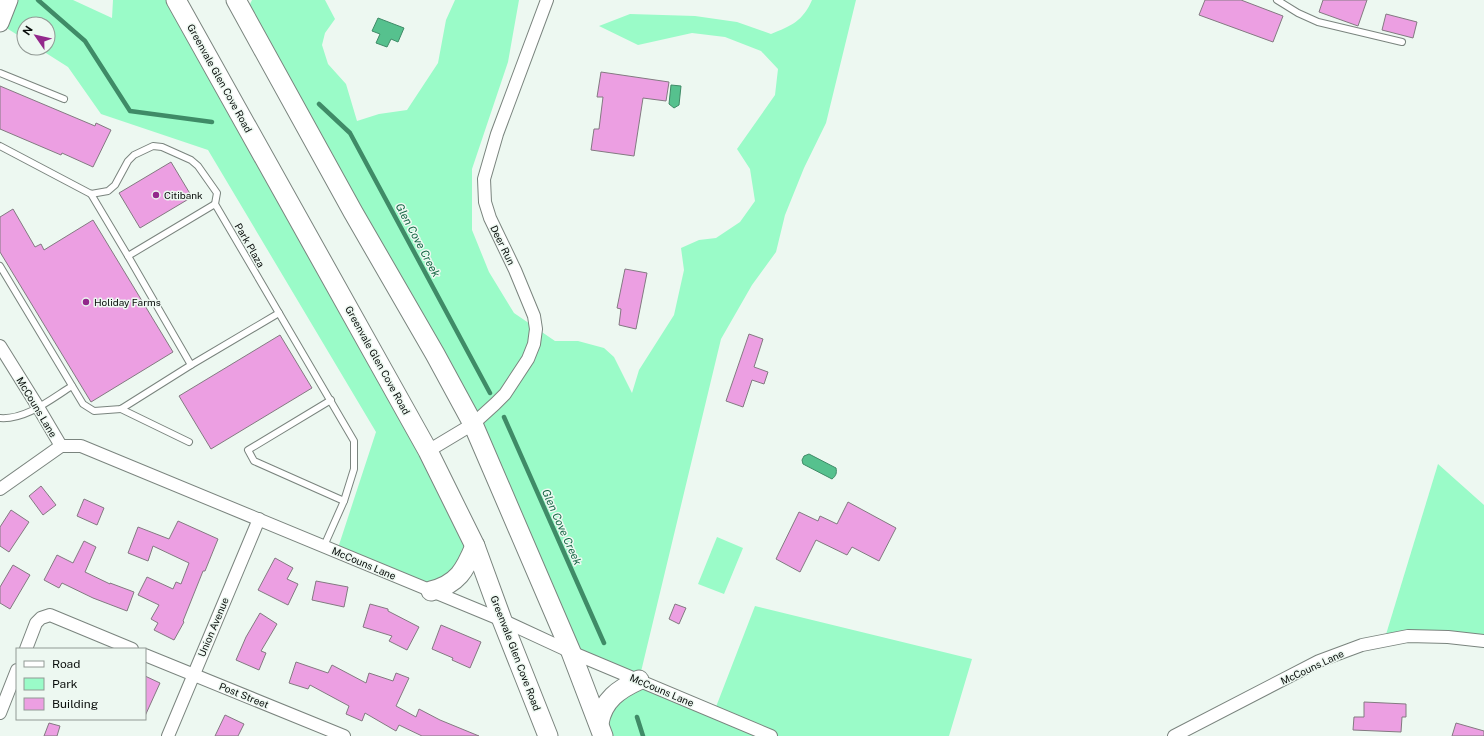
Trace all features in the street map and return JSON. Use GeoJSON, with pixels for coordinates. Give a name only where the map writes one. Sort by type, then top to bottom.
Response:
{"type":"FeatureCollection","features":[{"type":"Feature","properties":{"kind":"main road"},"geometry":{"type":"LineString","coordinates":[[1,19],[8,0]]}},
{"type":"Feature","properties":{"kind":"main road","name":"Greenvale Glen Cove Road"},"geometry":{"type":"LineString","coordinates":[[176,0],[428,451],[475,546],[502,620],[548,736]]}},
{"type":"Feature","properties":{"kind":"main road"},"geometry":{"type":"LineString","coordinates":[[236,0],[345,198],[435,354],[473,424],[571,652],[601,730]]}},
{"type":"Feature","properties":{"kind":"main road"},"geometry":{"type":"LineString","coordinates":[[431,591],[450,584],[457,578],[470,559],[475,546]]}},
{"type":"Feature","properties":{"kind":"main road"},"geometry":{"type":"LineString","coordinates":[[601,730],[600,714],[611,697],[620,690],[639,680]]}},
{"type":"Feature","properties":{"kind":"street","name":"Deer Run"},"geometry":{"type":"LineString","coordinates":[[428,451],[473,424],[505,394],[528,359],[534,344],[536,329],[534,316],[484,202],[484,179],[497,134],[547,0]]}},
{"type":"Feature","properties":{"kind":"street","name":"McCouns Lane"},"geometry":{"type":"LineString","coordinates":[[0,346],[61,446],[81,446],[502,620],[571,652],[771,736]]}},
{"type":"Feature","properties":{"kind":"street"},"geometry":{"type":"LineString","coordinates":[[0,489],[61,446]]}},
{"type":"Feature","properties":{"kind":"street","name":"Union Avenue"},"geometry":{"type":"LineString","coordinates":[[168,736],[259,519]]}},
{"type":"Feature","properties":{"kind":"street"},"geometry":{"type":"LineString","coordinates":[[26,648],[36,623],[41,618],[50,615],[130,648]]}},
{"type":"Feature","properties":{"kind":"street","name":"McCouns Lane"},"geometry":{"type":"LineString","coordinates":[[1174,736],[1319,661],[1362,645],[1408,636],[1448,636],[1484,641]]}},
{"type":"Feature","properties":{"kind":"street","name":"Post Street"},"geometry":{"type":"LineString","coordinates":[[146,654],[344,736]]}},
{"type":"Feature","properties":{"kind":"street"},"geometry":{"type":"LineString","coordinates":[[0,713],[16,673]]}},
{"type":"Feature","properties":{"kind":"lane"},"geometry":{"type":"LineString","coordinates":[[1277,0],[1298,13],[1318,22],[1402,42]]}},
{"type":"Feature","properties":{"kind":"lane"},"geometry":{"type":"LineString","coordinates":[[0,72],[64,99]]}},
{"type":"Feature","properties":{"kind":"lane"},"geometry":{"type":"LineString","coordinates":[[0,146],[91,194],[191,365]]}},
{"type":"Feature","properties":{"kind":"lane","name":"Park Plaza"},"geometry":{"type":"LineString","coordinates":[[91,194],[108,190],[115,185],[128,161],[134,155],[153,146],[162,147],[191,160],[198,166],[217,193],[215,204],[354,440],[354,470],[344,500],[324,546]]}},
{"type":"Feature","properties":{"kind":"lane"},"geometry":{"type":"LineString","coordinates":[[128,256],[215,204]]}},
{"type":"Feature","properties":{"kind":"lane"},"geometry":{"type":"LineString","coordinates":[[0,266],[83,404],[94,411],[121,409],[191,365],[279,314]]}},
{"type":"Feature","properties":{"kind":"lane"},"geometry":{"type":"LineString","coordinates":[[0,418],[9,419],[20,416],[72,386]]}},
{"type":"Feature","properties":{"kind":"lane"},"geometry":{"type":"LineString","coordinates":[[331,400],[248,450],[254,461],[344,500]]}},
{"type":"Feature","properties":{"kind":"lane"},"geometry":{"type":"LineString","coordinates":[[121,409],[188,442]]}},
{"type":"Feature","properties":{"kind":"green space"},"geometry":{"type":"Polygon","coordinates":[[[9,0],[73,0],[112,18],[113,0],[176,0],[475,546],[435,592],[337,551],[376,432],[208,150],[101,114],[68,67],[51,56],[56,56],[56,16],[16,16],[16,34],[0,24],[9,0]]]}},
{"type":"Feature","properties":{"kind":"green space"},"geometry":{"type":"Polygon","coordinates":[[[252,0],[325,0],[335,19],[325,33],[322,45],[328,64],[346,84],[357,121],[379,114],[407,110],[438,63],[446,20],[455,0],[519,0],[508,62],[472,169],[472,230],[489,272],[514,313],[555,341],[578,341],[604,348],[614,357],[632,393],[639,370],[674,315],[684,270],[681,248],[699,240],[716,238],[740,222],[755,201],[750,169],[737,149],[775,95],[778,69],[761,51],[725,37],[692,33],[638,45],[599,26],[630,14],[695,16],[737,22],[771,34],[796,22],[805,13],[812,0],[856,0],[826,123],[804,168],[785,215],[776,252],[752,285],[721,339],[639,680],[714,712],[755,606],[972,659],[949,736],[603,736],[599,723],[629,684],[571,652],[503,492],[249,15],[252,0]]]}},
{"type":"Feature","properties":{"kind":"green space"},"geometry":{"type":"Polygon","coordinates":[[[1438,464],[1484,505],[1484,641],[1384,641],[1438,464]]]}},
{"type":"Feature","properties":{"kind":"green space"},"geometry":{"type":"Polygon","coordinates":[[[717,537],[743,548],[724,594],[698,584],[717,537]]]}},
{"type":"Feature","properties":{"kind":"shaded area"},"geometry":{"type":"Polygon","coordinates":[[[378,18],[404,28],[398,42],[391,39],[387,47],[376,43],[380,34],[372,31],[378,18]]]}},
{"type":"Feature","properties":{"kind":"shaded area"},"geometry":{"type":"Polygon","coordinates":[[[671,85],[681,86],[679,105],[674,108],[669,104],[671,85]]]}},
{"type":"Feature","properties":{"kind":"shaded area"},"geometry":{"type":"Polygon","coordinates":[[[809,454],[836,468],[836,473],[832,479],[803,464],[802,460],[804,456],[809,454]]]}},
{"type":"Feature","properties":{"kind":"building"},"geometry":{"type":"Polygon","coordinates":[[[1205,0],[1241,0],[1283,16],[1273,42],[1199,15],[1205,0]]]}},
{"type":"Feature","properties":{"kind":"building"},"geometry":{"type":"Polygon","coordinates":[[[1323,0],[1367,0],[1358,26],[1319,12],[1323,0]]]}},
{"type":"Feature","properties":{"kind":"building"},"geometry":{"type":"Polygon","coordinates":[[[1386,14],[1417,22],[1413,38],[1382,30],[1386,14]]]}},
{"type":"Feature","properties":{"kind":"building"},"geometry":{"type":"Polygon","coordinates":[[[601,72],[669,82],[666,101],[643,98],[634,156],[591,150],[594,129],[599,129],[603,97],[597,97],[601,72]]]}},
{"type":"Feature","properties":{"kind":"building"},"geometry":{"type":"Polygon","coordinates":[[[0,86],[95,126],[96,123],[111,130],[93,167],[62,153],[61,155],[0,129],[0,86]]]}},
{"type":"Feature","properties":{"kind":"building","name":"Citibank"},"geometry":{"type":"Polygon","coordinates":[[[171,162],[192,197],[140,228],[119,193],[171,162]]]}},
{"type":"Feature","properties":{"kind":"building","name":"Holiday Farms"},"geometry":{"type":"Polygon","coordinates":[[[13,209],[35,247],[41,244],[44,250],[93,220],[173,352],[91,402],[0,252],[0,217],[13,209]]]}},
{"type":"Feature","properties":{"kind":"building"},"geometry":{"type":"Polygon","coordinates":[[[625,269],[647,273],[636,329],[619,325],[621,309],[617,308],[625,269]]]}},
{"type":"Feature","properties":{"kind":"building"},"geometry":{"type":"Polygon","coordinates":[[[749,334],[763,339],[754,367],[768,372],[764,384],[752,380],[743,407],[726,401],[749,334]]]}},
{"type":"Feature","properties":{"kind":"building"},"geometry":{"type":"Polygon","coordinates":[[[280,335],[312,388],[211,449],[179,396],[280,335]]]}},
{"type":"Feature","properties":{"kind":"building"},"geometry":{"type":"Polygon","coordinates":[[[41,486],[56,505],[43,515],[29,496],[41,486]]]}},
{"type":"Feature","properties":{"kind":"building"},"geometry":{"type":"Polygon","coordinates":[[[84,499],[104,508],[97,525],[77,516],[84,499]]]}},
{"type":"Feature","properties":{"kind":"building"},"geometry":{"type":"Polygon","coordinates":[[[848,502],[896,528],[879,561],[852,547],[847,555],[816,540],[800,572],[776,559],[799,512],[818,521],[820,516],[837,524],[848,502]]]}},
{"type":"Feature","properties":{"kind":"building"},"geometry":{"type":"Polygon","coordinates":[[[11,510],[29,522],[9,552],[0,546],[0,527],[11,510]]]}},
{"type":"Feature","properties":{"kind":"building"},"geometry":{"type":"Polygon","coordinates":[[[178,521],[218,539],[205,571],[203,571],[183,621],[184,622],[174,640],[154,630],[158,623],[151,619],[159,605],[138,595],[147,577],[173,589],[176,582],[181,584],[189,563],[153,546],[148,561],[128,553],[138,527],[169,539],[178,521]]]}},
{"type":"Feature","properties":{"kind":"building"},"geometry":{"type":"Polygon","coordinates":[[[84,541],[96,547],[85,572],[110,584],[134,592],[127,611],[93,598],[62,583],[59,588],[44,580],[57,555],[73,563],[84,541]]]}},
{"type":"Feature","properties":{"kind":"building"},"geometry":{"type":"Polygon","coordinates":[[[275,558],[293,568],[287,579],[298,584],[288,605],[258,590],[275,558]]]}},
{"type":"Feature","properties":{"kind":"building"},"geometry":{"type":"Polygon","coordinates":[[[13,565],[30,575],[10,609],[0,603],[0,587],[13,565]]]}},
{"type":"Feature","properties":{"kind":"building"},"geometry":{"type":"Polygon","coordinates":[[[316,581],[348,587],[344,607],[312,600],[316,581]]]}},
{"type":"Feature","properties":{"kind":"building"},"geometry":{"type":"Polygon","coordinates":[[[370,604],[388,609],[388,611],[419,627],[407,650],[389,641],[392,636],[363,627],[370,604]]]}},
{"type":"Feature","properties":{"kind":"building"},"geometry":{"type":"Polygon","coordinates":[[[675,604],[686,608],[679,624],[669,619],[675,604]]]}},
{"type":"Feature","properties":{"kind":"building"},"geometry":{"type":"Polygon","coordinates":[[[260,613],[277,624],[261,651],[266,653],[259,670],[236,660],[246,637],[260,613]]]}},
{"type":"Feature","properties":{"kind":"building"},"geometry":{"type":"Polygon","coordinates":[[[441,625],[481,642],[470,668],[452,660],[453,658],[432,649],[441,625]]]}},
{"type":"Feature","properties":{"kind":"building"},"geometry":{"type":"Polygon","coordinates":[[[296,662],[328,673],[332,665],[366,683],[369,673],[393,681],[396,673],[409,678],[396,706],[416,717],[419,709],[440,720],[479,736],[422,736],[399,725],[396,731],[365,713],[362,721],[346,714],[349,706],[310,685],[308,689],[289,683],[296,662]]]}},
{"type":"Feature","properties":{"kind":"building"},"geometry":{"type":"Polygon","coordinates":[[[146,676],[160,683],[146,714],[146,676]]]}},
{"type":"Feature","properties":{"kind":"building"},"geometry":{"type":"Polygon","coordinates":[[[1364,702],[1406,704],[1406,717],[1402,717],[1401,732],[1353,730],[1354,717],[1364,717],[1364,702]]]}},
{"type":"Feature","properties":{"kind":"building"},"geometry":{"type":"Polygon","coordinates":[[[225,715],[244,724],[238,736],[215,736],[225,715]]]}},
{"type":"Feature","properties":{"kind":"building"},"geometry":{"type":"Polygon","coordinates":[[[49,723],[60,726],[57,736],[44,736],[49,723]]]}},
{"type":"Feature","properties":{"kind":"building"},"geometry":{"type":"Polygon","coordinates":[[[1456,723],[1484,731],[1484,736],[1452,736],[1456,723]]]}},
{"type":"Feature","properties":{"kind":"waterway","name":"Glen Cove Creek"},"geometry":{"type":"LineString","coordinates":[[38,0],[85,41],[130,111],[212,122]]}},
{"type":"Feature","properties":{"kind":"waterway","name":"Glen Cove Creek"},"geometry":{"type":"LineString","coordinates":[[319,104],[350,133],[490,393]]}},
{"type":"Feature","properties":{"kind":"waterway","name":"Glen Cove Creek"},"geometry":{"type":"LineString","coordinates":[[504,417],[604,643]]}},
{"type":"Feature","properties":{"kind":"waterway","name":"Glen Cove Creek"},"geometry":{"type":"LineString","coordinates":[[637,717],[643,736]]}},
{"type":"Feature","properties":{"kind":"place","name":"Citibank"},"geometry":{"type":"Point","coordinates":[156,195]}},
{"type":"Feature","properties":{"kind":"place","name":"Holiday Farms"},"geometry":{"type":"Point","coordinates":[86,302]}}]}
